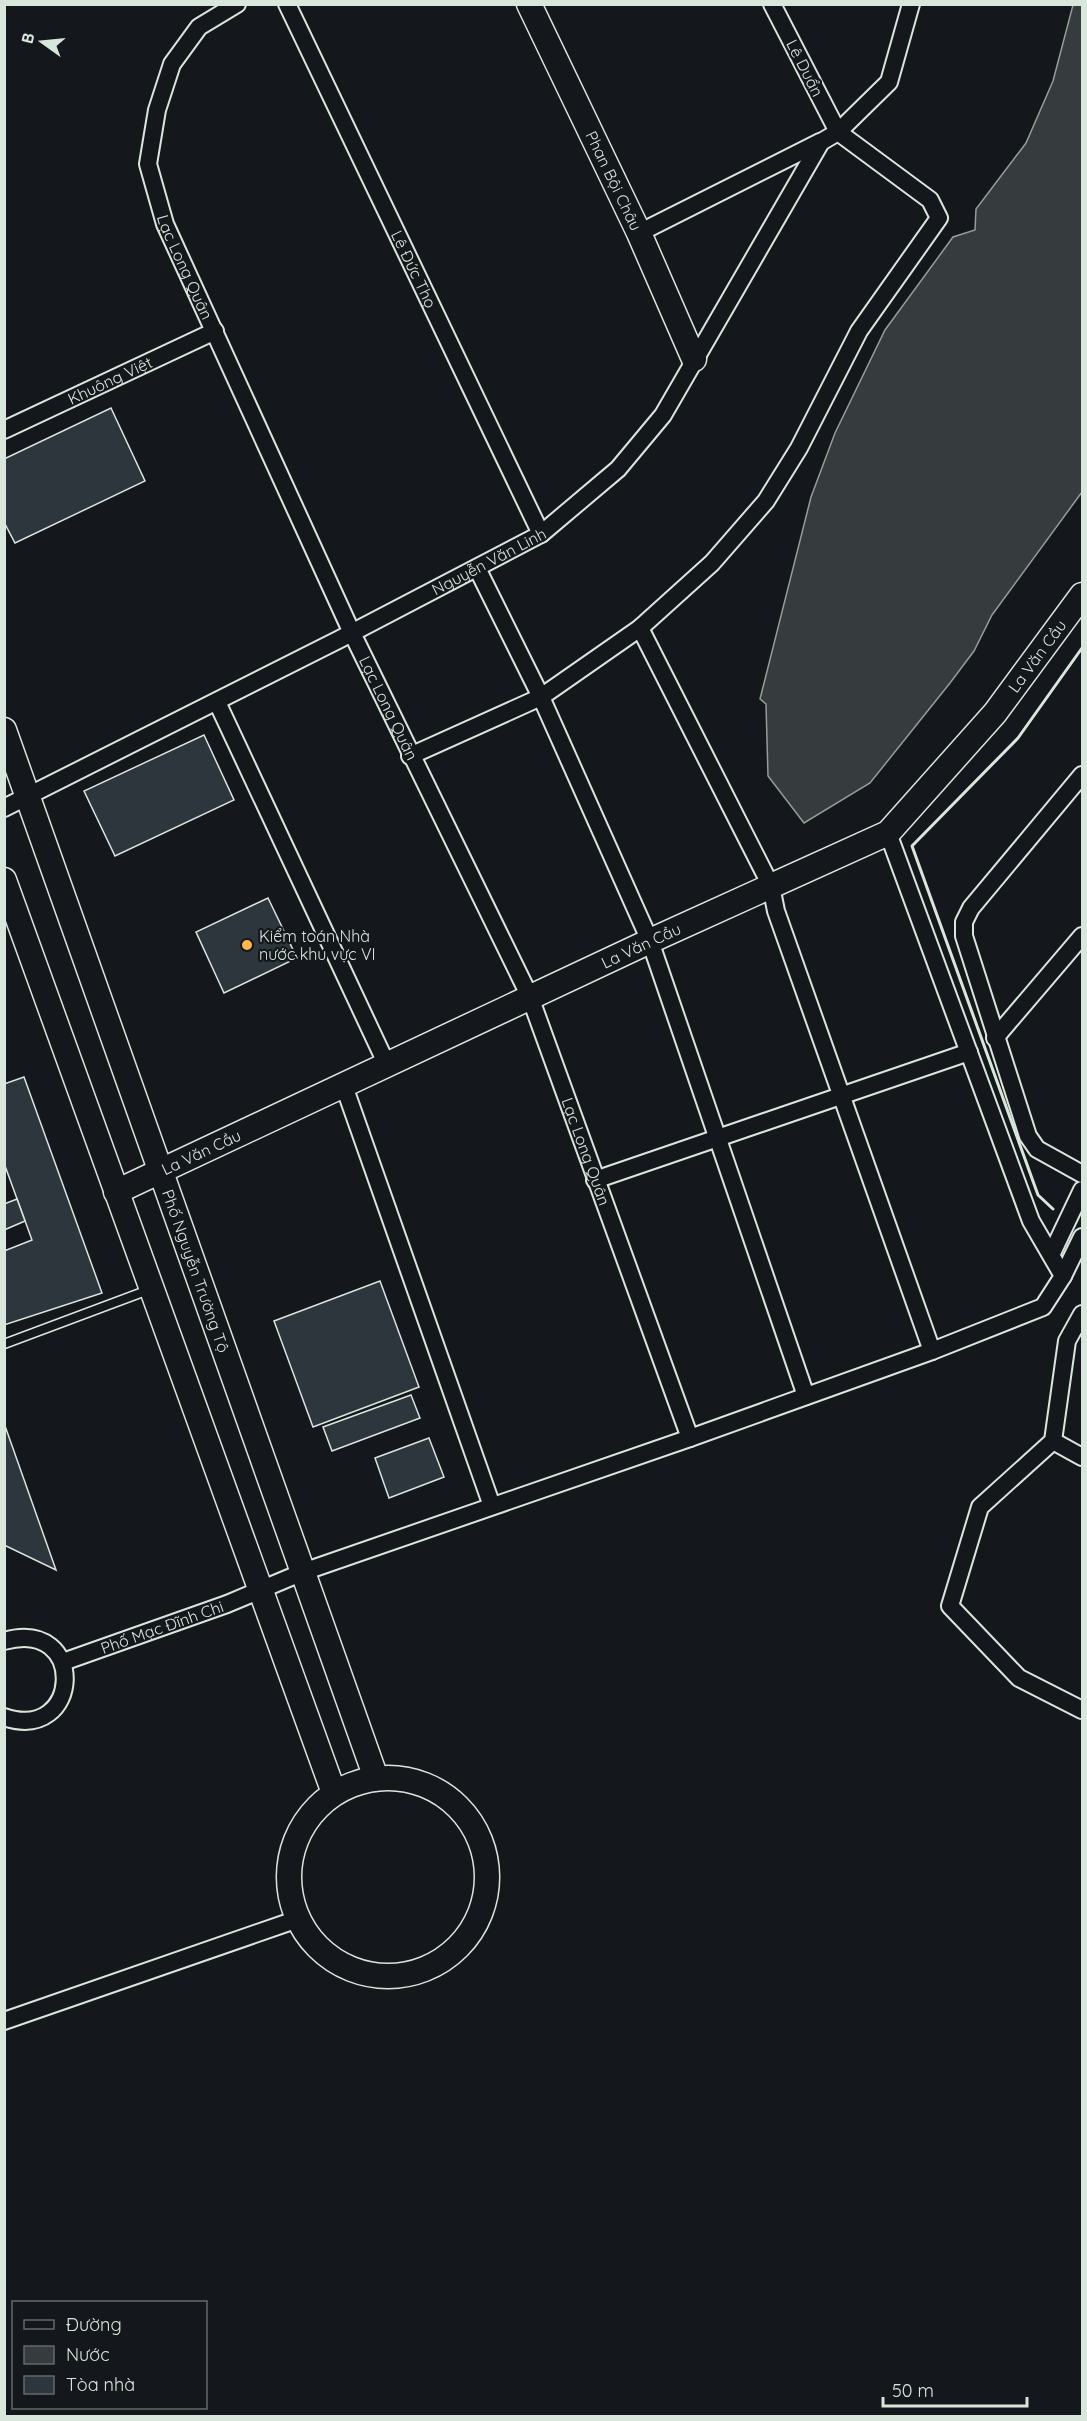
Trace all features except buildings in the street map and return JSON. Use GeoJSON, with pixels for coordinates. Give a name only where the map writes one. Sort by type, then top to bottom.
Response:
{"type":"FeatureCollection","features":[{"type":"Feature","properties":{"kind":"street","name":"Lạc Long Quân"},"geometry":{"type":"LineString","coordinates":[[237,4],[199,27],[171,64],[157,110],[148,164],[165,224],[351,633],[530,997],[690,1438]]}},
{"type":"Feature","properties":{"kind":"street","name":"Lê Đức Thọ"},"geometry":{"type":"LineString","coordinates":[[287,4],[541,534]]}},
{"type":"Feature","properties":{"kind":"street","name":"Phan Bội Châu"},"geometry":{"type":"LineString","coordinates":[[529,4],[639,233],[694,359]]}},
{"type":"Feature","properties":{"kind":"street","name":"Lê Duẩn"},"geometry":{"type":"LineString","coordinates":[[772,4],[838,132]]}},
{"type":"Feature","properties":{"kind":"street","name":"Nguyễn Văn Linh"},"geometry":{"type":"LineString","coordinates":[[639,233],[838,132],[889,82],[911,4]]}},
{"type":"Feature","properties":{"kind":"street"},"geometry":{"type":"LineString","coordinates":[[410,756],[541,697],[640,628],[712,563],[766,501],[799,448],[859,331],[939,218],[930,200],[838,132]]}},
{"type":"Feature","properties":{"kind":"street","name":"Nguyễn Văn Linh"},"geometry":{"type":"LineString","coordinates":[[4,807],[217,702],[541,534],[618,469],[663,415],[821,142]]}},
{"type":"Feature","properties":{"kind":"street","name":"Khuông Việt"},"geometry":{"type":"LineString","coordinates":[[4,430],[214,331]]}},
{"type":"Feature","properties":{"kind":"street"},"geometry":{"type":"LineString","coordinates":[[477,568],[541,697],[650,941],[806,1396]]}},
{"type":"Feature","properties":{"kind":"street","name":"La Văn Cầu"},"geometry":{"type":"LineString","coordinates":[[116,1192],[161,1173],[650,941],[888,833],[995,713],[1083,595]]}},
{"type":"Feature","properties":{"kind":"street"},"geometry":{"type":"LineString","coordinates":[[640,628],[771,886],[776,911],[932,1351]]}},
{"type":"Feature","properties":{"kind":"street"},"geometry":{"type":"LineString","coordinates":[[217,702],[387,1065]]}},
{"type":"Feature","properties":{"kind":"street","name":"Phố Nguyễn Trường Tộ"},"geometry":{"type":"LineString","coordinates":[[4,730],[376,1778]]}},
{"type":"Feature","properties":{"kind":"street"},"geometry":{"type":"LineString","coordinates":[[1083,776],[971,908],[964,922],[964,936],[1028,1136],[1037,1149],[1083,1174]]}},
{"type":"Feature","properties":{"kind":"street"},"geometry":{"type":"LineString","coordinates":[[888,833],[1031,1221],[1052,1253],[1063,1276]]}},
{"type":"Feature","properties":{"kind":"street"},"geometry":{"type":"LineString","coordinates":[[4,880],[334,1793]]}},
{"type":"Feature","properties":{"kind":"street"},"geometry":{"type":"LineString","coordinates":[[995,1038],[1083,936]]}},
{"type":"Feature","properties":{"kind":"street"},"geometry":{"type":"LineString","coordinates":[[595,1180],[969,1052]]}},
{"type":"Feature","properties":{"kind":"street"},"geometry":{"type":"LineString","coordinates":[[344,1086],[492,1506]]}},
{"type":"Feature","properties":{"kind":"street"},"geometry":{"type":"LineString","coordinates":[[1052,1253],[1083,1190]]}},
{"type":"Feature","properties":{"kind":"street","name":"Phố Mạc Đĩnh Chi"},"geometry":{"type":"LineString","coordinates":[[63,1662],[303,1572],[690,1438],[932,1351],[1043,1306],[1063,1276],[1083,1237]]}},
{"type":"Feature","properties":{"kind":"street"},"geometry":{"type":"LineString","coordinates":[[1083,1314],[1067,1341],[1053,1441],[980,1507],[950,1606],[1019,1678],[1083,1710]]}},
{"type":"Feature","properties":{"kind":"street"},"geometry":{"type":"LineString","coordinates":[[1053,1441],[1083,1457]]}},
{"type":"Feature","properties":{"kind":"street"},"geometry":{"type":"LineString","coordinates":[[4,1717],[18,1722],[32,1721],[50,1714],[60,1703],[66,1686],[63,1662],[48,1644],[35,1638],[6,1637]]}},
{"type":"Feature","properties":{"kind":"street"},"geometry":{"type":"LineString","coordinates":[[376,1778],[410,1779],[440,1792],[466,1814],[482,1843],[488,1876],[482,1909],[466,1939],[441,1961],[410,1974],[376,1976],[344,1966],[317,1947],[298,1919],[290,1883],[290,1864],[298,1836],[313,1812],[334,1793],[354,1783],[376,1778]]}},
{"type":"Feature","properties":{"kind":"street"},"geometry":{"type":"LineString","coordinates":[[4,2021],[298,1919]]}},
{"type":"Feature","properties":{"kind":"lane"},"geometry":{"type":"LineString","coordinates":[[4,1344],[151,1289]]}},
{"type":"Feature","properties":{"kind":"water"},"geometry":{"type":"Polygon","coordinates":[[[1073,5],[1082,5],[1082,492],[992,615],[974,651],[870,783],[804,823],[768,776],[766,704],[760,699],[811,497],[835,433],[885,330],[953,237],[975,230],[976,209],[1026,143],[1053,81],[1073,5]]]}},
{"type":"Feature","properties":{"kind":"wall"},"geometry":{"type":"LineString","coordinates":[[1053,1209],[1038,1195],[912,846],[1018,738],[1082,648]]}},
{"type":"Feature","properties":{"kind":"place","name":"Kiểm toán Nhà nước khu vực VI"},"geometry":{"type":"Point","coordinates":[247,945]}}]}
